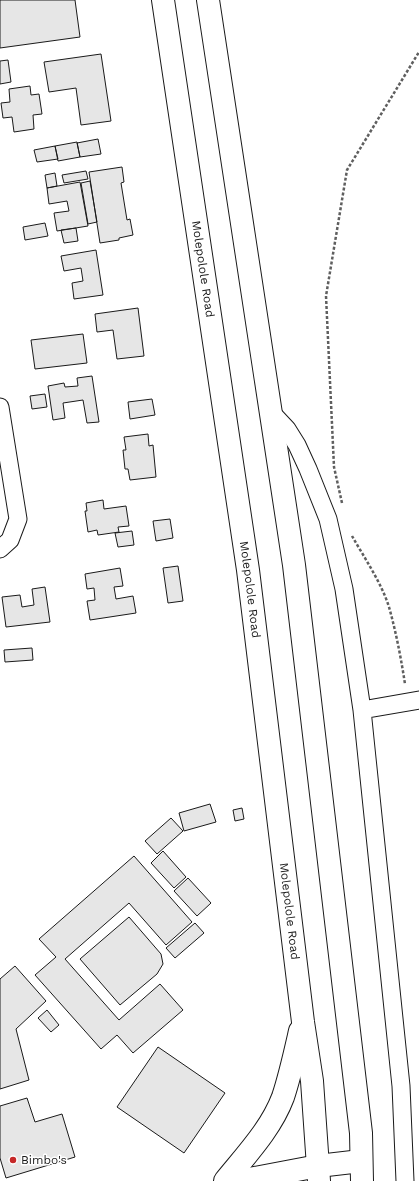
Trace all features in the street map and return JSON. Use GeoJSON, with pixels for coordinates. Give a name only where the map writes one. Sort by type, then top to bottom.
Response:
{"type":"FeatureCollection","features":[{"type":"Feature","properties":{"kind":"main road"},"geometry":{"type":"LineString","coordinates":[[208,0],[294,565],[360,1128],[362,1171],[318,1173],[239,1181]]}},
{"type":"Feature","properties":{"kind":"main road","name":"Molepolole Road"},"geometry":{"type":"LineString","coordinates":[[161,5],[248,570],[303,1022],[312,1081],[318,1173]]}},
{"type":"Feature","properties":{"kind":"main road"},"geometry":{"type":"LineString","coordinates":[[224,1181],[259,1139],[269,1124],[282,1098],[303,1022]]}},
{"type":"Feature","properties":{"kind":"street"},"geometry":{"type":"LineString","coordinates":[[0,407],[18,519],[10,540],[0,549]]}},
{"type":"Feature","properties":{"kind":"street"},"geometry":{"type":"LineString","coordinates":[[272,414],[287,429],[297,445],[328,518],[344,589],[362,710],[401,1086],[405,1181]]}},
{"type":"Feature","properties":{"kind":"street"},"geometry":{"type":"LineString","coordinates":[[362,710],[414,701]]}},
{"type":"Feature","properties":{"kind":"path"},"geometry":{"type":"LineString","coordinates":[[344,510],[334,467],[326,296],[347,170],[419,52]]}},
{"type":"Feature","properties":{"kind":"path"},"geometry":{"type":"LineString","coordinates":[[349,531],[372,570],[388,605],[414,701]]}},
{"type":"Feature","properties":{"kind":"building"},"geometry":{"type":"Polygon","coordinates":[[[0,0],[75,0],[80,37],[0,48],[0,0]]]}},
{"type":"Feature","properties":{"kind":"building"},"geometry":{"type":"Polygon","coordinates":[[[101,54],[111,121],[81,125],[76,88],[49,92],[44,62],[101,54]]]}},
{"type":"Feature","properties":{"kind":"building"},"geometry":{"type":"Polygon","coordinates":[[[8,60],[11,82],[0,84],[0,61],[8,60]]]}},
{"type":"Feature","properties":{"kind":"building"},"geometry":{"type":"Polygon","coordinates":[[[30,86],[31,95],[39,94],[42,114],[33,115],[34,129],[14,132],[12,117],[3,118],[1,103],[10,102],[9,89],[30,86]]]}},
{"type":"Feature","properties":{"kind":"building"},"geometry":{"type":"Polygon","coordinates":[[[98,139],[101,154],[80,157],[77,143],[98,139]]]}},
{"type":"Feature","properties":{"kind":"building"},"geometry":{"type":"Polygon","coordinates":[[[77,142],[80,157],[58,161],[55,146],[77,142]]]}},
{"type":"Feature","properties":{"kind":"building"},"geometry":{"type":"Polygon","coordinates":[[[55,146],[58,159],[37,162],[34,150],[55,146]]]}},
{"type":"Feature","properties":{"kind":"building"},"geometry":{"type":"Polygon","coordinates":[[[122,167],[124,182],[121,183],[127,220],[130,219],[133,235],[119,238],[119,240],[100,243],[89,172],[122,167]]]}},
{"type":"Feature","properties":{"kind":"building"},"geometry":{"type":"Polygon","coordinates":[[[86,171],[88,179],[64,183],[62,175],[86,171]]]}},
{"type":"Feature","properties":{"kind":"building"},"geometry":{"type":"Polygon","coordinates":[[[55,173],[57,186],[47,188],[45,175],[55,173]]]}},
{"type":"Feature","properties":{"kind":"building"},"geometry":{"type":"Polygon","coordinates":[[[90,181],[97,222],[88,224],[81,183],[90,181]]]}},
{"type":"Feature","properties":{"kind":"building"},"geometry":{"type":"Polygon","coordinates":[[[80,182],[88,226],[57,231],[54,213],[69,211],[67,201],[49,204],[47,188],[80,182]]]}},
{"type":"Feature","properties":{"kind":"building"},"geometry":{"type":"Polygon","coordinates":[[[45,223],[48,236],[25,240],[23,227],[45,223]]]}},
{"type":"Feature","properties":{"kind":"building"},"geometry":{"type":"Polygon","coordinates":[[[76,228],[78,241],[64,243],[61,230],[76,228]]]}},
{"type":"Feature","properties":{"kind":"building"},"geometry":{"type":"Polygon","coordinates":[[[96,250],[103,295],[74,299],[72,283],[83,281],[81,268],[64,271],[61,256],[96,250]]]}},
{"type":"Feature","properties":{"kind":"building"},"geometry":{"type":"Polygon","coordinates":[[[138,308],[144,356],[117,359],[113,330],[97,332],[95,314],[138,308]]]}},
{"type":"Feature","properties":{"kind":"building"},"geometry":{"type":"Polygon","coordinates":[[[83,334],[87,363],[35,369],[31,340],[83,334]]]}},
{"type":"Feature","properties":{"kind":"building"},"geometry":{"type":"Polygon","coordinates":[[[92,376],[99,422],[87,423],[83,400],[63,403],[65,418],[53,420],[48,386],[64,383],[65,387],[78,386],[77,378],[92,376]]]}},
{"type":"Feature","properties":{"kind":"building"},"geometry":{"type":"Polygon","coordinates":[[[45,394],[47,407],[32,409],[30,396],[45,394]]]}},
{"type":"Feature","properties":{"kind":"building"},"geometry":{"type":"Polygon","coordinates":[[[152,399],[155,415],[130,419],[128,402],[152,399]]]}},
{"type":"Feature","properties":{"kind":"building"},"geometry":{"type":"Polygon","coordinates":[[[148,434],[149,446],[153,445],[156,477],[130,480],[128,469],[125,469],[123,450],[126,450],[124,437],[148,434]]]}},
{"type":"Feature","properties":{"kind":"building"},"geometry":{"type":"Polygon","coordinates":[[[103,500],[104,509],[126,506],[129,526],[118,527],[119,532],[98,535],[97,530],[88,532],[85,511],[87,511],[86,503],[103,500]]]}},
{"type":"Feature","properties":{"kind":"building"},"geometry":{"type":"Polygon","coordinates":[[[170,519],[173,538],[156,541],[153,521],[170,519]]]}},
{"type":"Feature","properties":{"kind":"building"},"geometry":{"type":"Polygon","coordinates":[[[132,531],[134,545],[118,547],[115,533],[132,531]]]}},
{"type":"Feature","properties":{"kind":"building"},"geometry":{"type":"Polygon","coordinates":[[[178,566],[183,601],[168,603],[163,568],[178,566]]]}},
{"type":"Feature","properties":{"kind":"building"},"geometry":{"type":"Polygon","coordinates":[[[120,568],[123,586],[114,587],[116,599],[133,596],[136,613],[90,620],[87,601],[95,600],[94,588],[87,589],[85,574],[120,568]]]}},
{"type":"Feature","properties":{"kind":"building"},"geometry":{"type":"Polygon","coordinates":[[[45,587],[50,622],[6,627],[2,597],[20,595],[22,607],[34,605],[32,589],[45,587]]]}},
{"type":"Feature","properties":{"kind":"building"},"geometry":{"type":"Polygon","coordinates":[[[32,648],[33,660],[5,662],[4,650],[32,648]]]}},
{"type":"Feature","properties":{"kind":"building"},"geometry":{"type":"Polygon","coordinates":[[[210,804],[216,822],[184,831],[179,813],[210,804]]]}},
{"type":"Feature","properties":{"kind":"building"},"geometry":{"type":"Polygon","coordinates":[[[242,808],[244,819],[235,821],[233,810],[242,808]]]}},
{"type":"Feature","properties":{"kind":"building"},"geometry":{"type":"Polygon","coordinates":[[[171,818],[183,831],[157,854],[145,841],[171,818]]]}},
{"type":"Feature","properties":{"kind":"building"},"geometry":{"type":"Polygon","coordinates":[[[163,851],[186,877],[174,888],[151,863],[163,851]]]}},
{"type":"Feature","properties":{"kind":"building"},"geometry":{"type":"Polygon","coordinates":[[[134,856],[192,922],[166,945],[129,903],[65,959],[119,1020],[160,984],[183,1010],[133,1053],[117,1035],[101,1049],[35,975],[56,957],[39,939],[134,856]]]}},
{"type":"Feature","properties":{"kind":"building"},"geometry":{"type":"Polygon","coordinates":[[[188,878],[211,903],[197,916],[174,891],[188,878]]]}},
{"type":"Feature","properties":{"kind":"building"},"geometry":{"type":"Polygon","coordinates":[[[129,917],[161,954],[163,964],[157,974],[120,1005],[80,959],[129,917]]]}},
{"type":"Feature","properties":{"kind":"building"},"geometry":{"type":"Polygon","coordinates":[[[195,923],[204,933],[175,958],[166,948],[195,923]]]}},
{"type":"Feature","properties":{"kind":"building"},"geometry":{"type":"Polygon","coordinates":[[[15,966],[46,1001],[16,1029],[29,1080],[0,1089],[0,979],[15,966]]]}},
{"type":"Feature","properties":{"kind":"building"},"geometry":{"type":"Polygon","coordinates":[[[47,1010],[59,1025],[51,1032],[38,1018],[47,1010]]]}},
{"type":"Feature","properties":{"kind":"building"},"geometry":{"type":"Polygon","coordinates":[[[158,1047],[225,1093],[184,1153],[117,1107],[158,1047]]]}},
{"type":"Feature","properties":{"kind":"building"},"geometry":{"type":"Polygon","coordinates":[[[27,1098],[35,1122],[62,1114],[75,1157],[6,1178],[0,1158],[0,1106],[27,1098]]]}},
{"type":"Feature","properties":{"kind":"place","name":"Bimbo's"},"geometry":{"type":"Point","coordinates":[13,1160]}}]}
